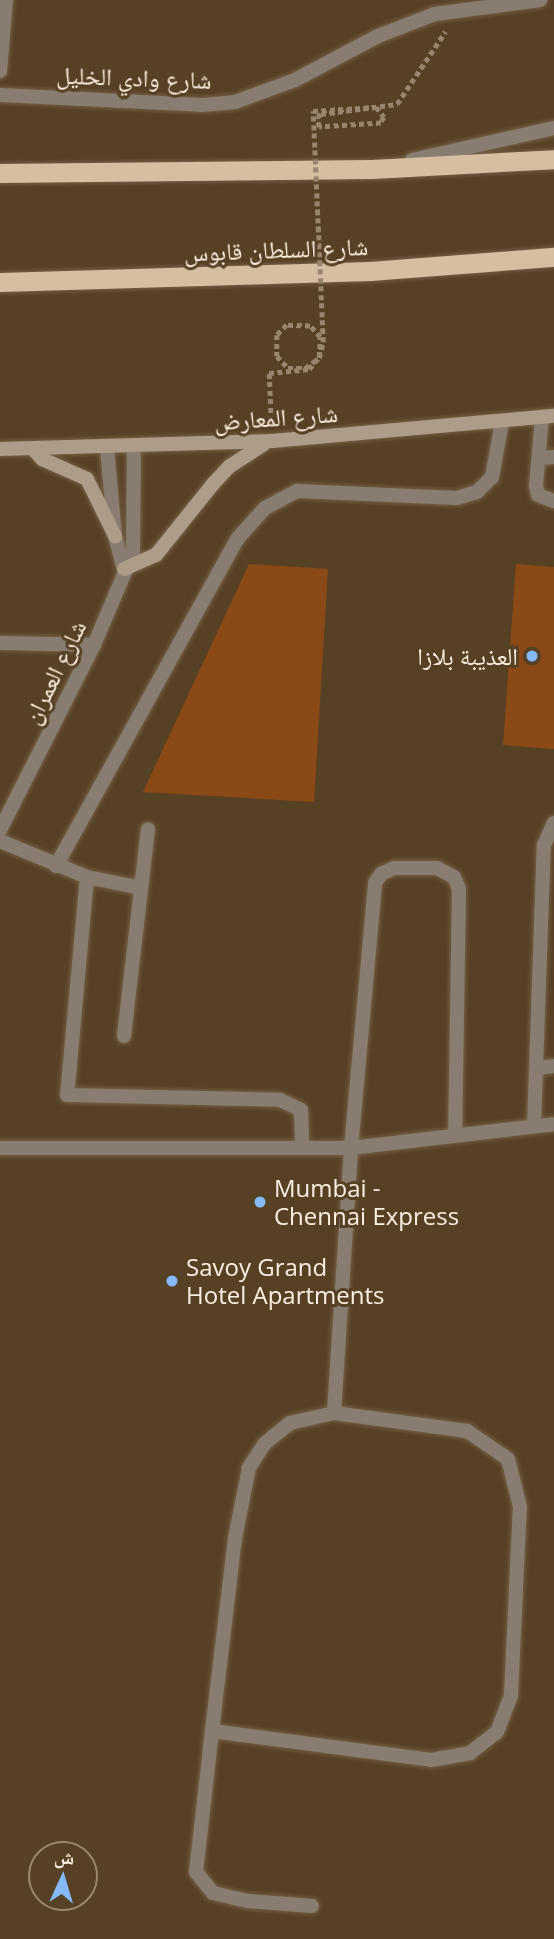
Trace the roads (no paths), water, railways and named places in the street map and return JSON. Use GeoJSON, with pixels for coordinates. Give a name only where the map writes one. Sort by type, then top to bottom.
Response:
{"type":"FeatureCollection","features":[{"type":"Feature","properties":{"kind":"highway"},"geometry":{"type":"LineString","coordinates":[[0,173],[372,169],[554,159]]}},
{"type":"Feature","properties":{"kind":"highway","name":"شارع السلطان قابوس"},"geometry":{"type":"LineString","coordinates":[[0,282],[370,271],[554,257]]}},
{"type":"Feature","properties":{"kind":"main road","name":"شارع المعارض"},"geometry":{"type":"LineString","coordinates":[[0,449],[107,449],[272,441],[548,417]]}},
{"type":"Feature","properties":{"kind":"main road"},"geometry":{"type":"LineString","coordinates":[[124,569],[156,555],[230,466],[272,441]]}},
{"type":"Feature","properties":{"kind":"main road"},"geometry":{"type":"LineString","coordinates":[[34,450],[86,479],[115,536]]}},
{"type":"Feature","properties":{"kind":"street"},"geometry":{"type":"LineString","coordinates":[[0,71],[6,0]]}},
{"type":"Feature","properties":{"kind":"street","name":"شارع وادي الخليل"},"geometry":{"type":"LineString","coordinates":[[0,95],[202,105],[235,102],[295,80],[378,36],[435,14],[540,0]]}},
{"type":"Feature","properties":{"kind":"street"},"geometry":{"type":"LineString","coordinates":[[372,169],[554,128]]}},
{"type":"Feature","properties":{"kind":"street"},"geometry":{"type":"LineString","coordinates":[[548,417],[539,458],[538,495],[554,501]]}},
{"type":"Feature","properties":{"kind":"street"},"geometry":{"type":"LineString","coordinates":[[56,866],[238,538],[265,508],[297,491],[457,498],[477,492],[492,477],[502,422]]}},
{"type":"Feature","properties":{"kind":"street","name":"شارع العمران"},"geometry":{"type":"LineString","coordinates":[[0,830],[94,645],[135,544],[134,448]]}},
{"type":"Feature","properties":{"kind":"street"},"geometry":{"type":"LineString","coordinates":[[107,449],[115,536],[124,569]]}},
{"type":"Feature","properties":{"kind":"street"},"geometry":{"type":"LineString","coordinates":[[539,458],[554,457]]}},
{"type":"Feature","properties":{"kind":"street"},"geometry":{"type":"LineString","coordinates":[[0,643],[94,645]]}},
{"type":"Feature","properties":{"kind":"street"},"geometry":{"type":"LineString","coordinates":[[534,1126],[536,1068],[547,971],[548,892],[544,845],[554,823]]}},
{"type":"Feature","properties":{"kind":"street"},"geometry":{"type":"LineString","coordinates":[[124,1036],[148,829]]}},
{"type":"Feature","properties":{"kind":"street"},"geometry":{"type":"LineString","coordinates":[[0,841],[87,877],[141,888]]}},
{"type":"Feature","properties":{"kind":"street"},"geometry":{"type":"LineString","coordinates":[[334,1413],[351,1148],[374,883],[381,874],[394,868],[437,868],[454,877],[459,889],[455,1135]]}},
{"type":"Feature","properties":{"kind":"street"},"geometry":{"type":"LineString","coordinates":[[87,877],[67,1096],[280,1100],[301,1110],[302,1148]]}},
{"type":"Feature","properties":{"kind":"street"},"geometry":{"type":"LineString","coordinates":[[536,1068],[554,1066]]}},
{"type":"Feature","properties":{"kind":"street"},"geometry":{"type":"LineString","coordinates":[[0,1148],[351,1148],[554,1124]]}},
{"type":"Feature","properties":{"kind":"street"},"geometry":{"type":"LineString","coordinates":[[212,1731],[431,1760],[470,1753],[497,1732],[511,1695],[520,1507],[508,1459],[467,1431],[334,1413],[290,1423],[265,1443],[249,1468],[235,1538],[212,1731],[196,1872],[213,1893],[249,1901],[312,1906]]}},
{"type":"Feature","properties":{"kind":"place","name":"العذيبة بلازا"},"geometry":{"type":"Point","coordinates":[532,656]}},
{"type":"Feature","properties":{"kind":"place","name":"Mumbai - Chennai Express"},"geometry":{"type":"Point","coordinates":[260,1202]}},
{"type":"Feature","properties":{"kind":"place","name":"Savoy Grand Hotel Apartments"},"geometry":{"type":"Point","coordinates":[172,1281]}}]}
